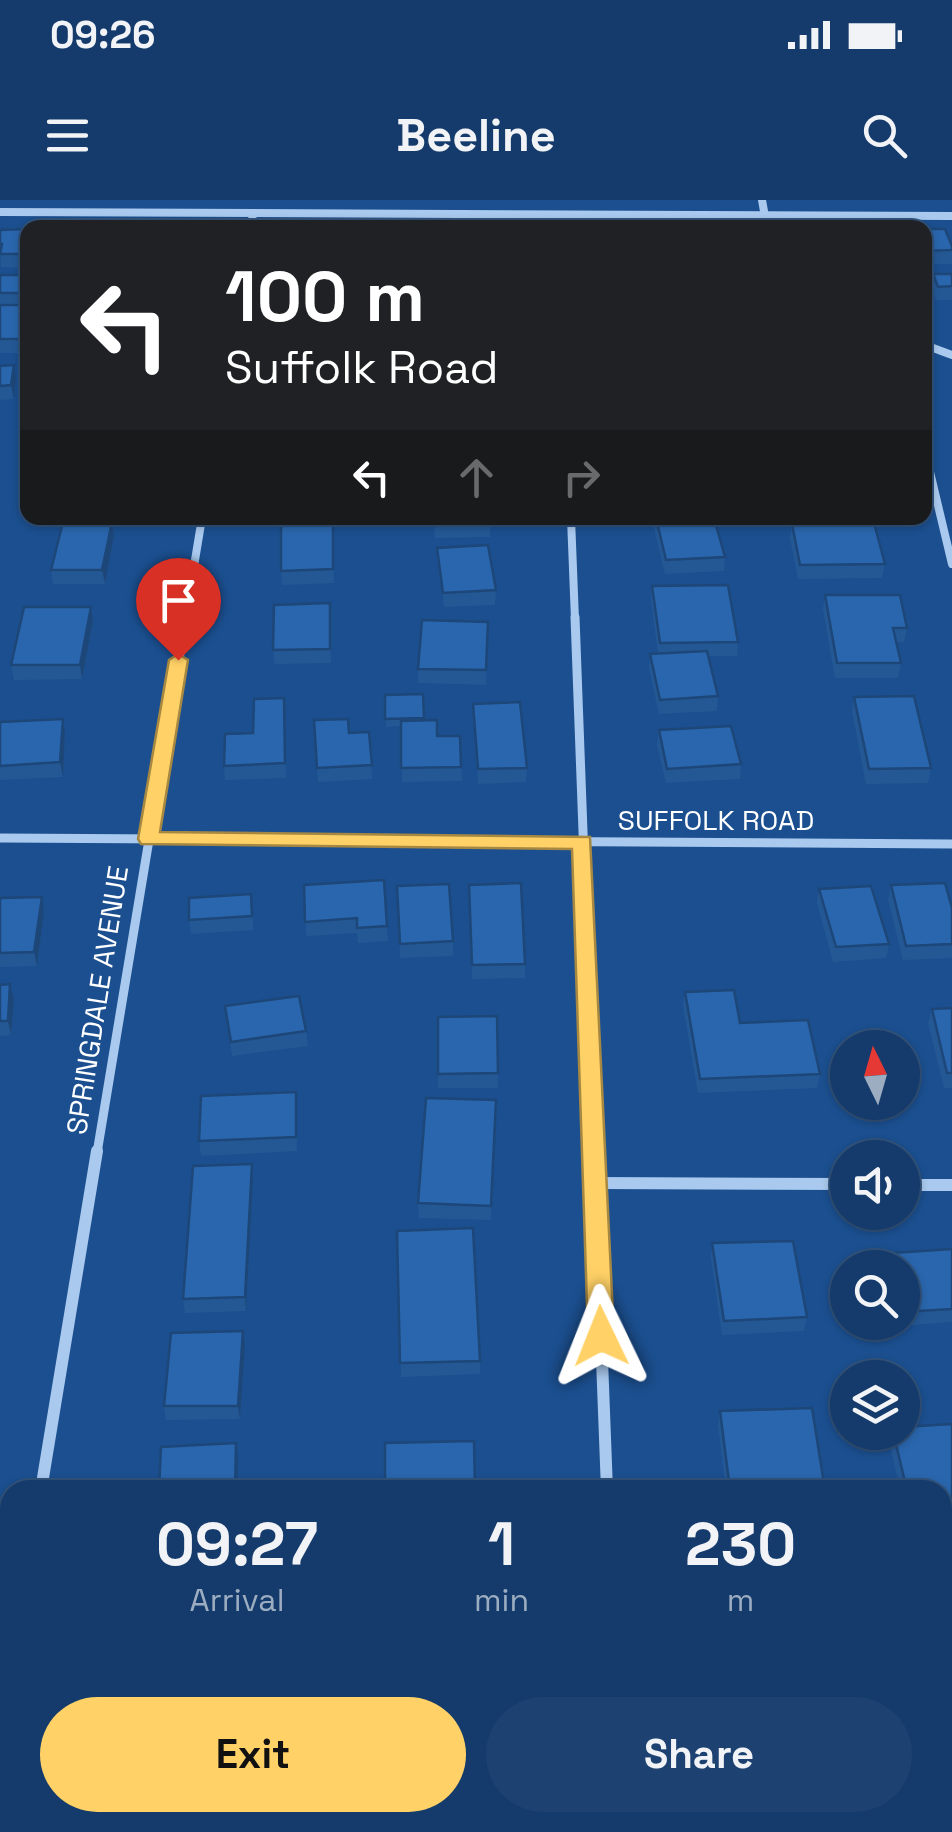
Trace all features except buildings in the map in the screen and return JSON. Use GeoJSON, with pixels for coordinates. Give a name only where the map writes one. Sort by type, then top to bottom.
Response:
{"type":"FeatureCollection","features":[{"type":"Feature","properties":{"kind":"street"},"geometry":{"type":"LineString","coordinates":[[762,200],[765,220]]}},
{"type":"Feature","properties":{"kind":"street"},"geometry":{"type":"LineString","coordinates":[[0,212],[952,216]]}},
{"type":"Feature","properties":{"kind":"street"},"geometry":{"type":"LineString","coordinates":[[252,220],[254,212]]}},
{"type":"Feature","properties":{"kind":"street"},"geometry":{"type":"LineString","coordinates":[[560,214],[560,220]]}},
{"type":"Feature","properties":{"kind":"street"},"geometry":{"type":"LineString","coordinates":[[932,480],[952,564]]}},
{"type":"Feature","properties":{"kind":"street","name":"SPRINGDALE AVENUE"},"geometry":{"type":"LineString","coordinates":[[44,1480],[201,525]]}},
{"type":"Feature","properties":{"kind":"street"},"geometry":{"type":"LineString","coordinates":[[571,525],[607,1480]]}},
{"type":"Feature","properties":{"kind":"street","name":"SUFFOLK ROAD"},"geometry":{"type":"LineString","coordinates":[[0,838],[952,844]]}},
{"type":"Feature","properties":{"kind":"street"},"geometry":{"type":"LineString","coordinates":[[595,1182],[830,1184]]}},
{"type":"Feature","properties":{"kind":"street"},"geometry":{"type":"LineString","coordinates":[[920,1185],[952,1185]]}},
{"type":"Feature","properties":{"kind":"route"},"geometry":{"type":"LineString","coordinates":[[178,660],[149,839],[583,842],[601,1336]]}}]}
